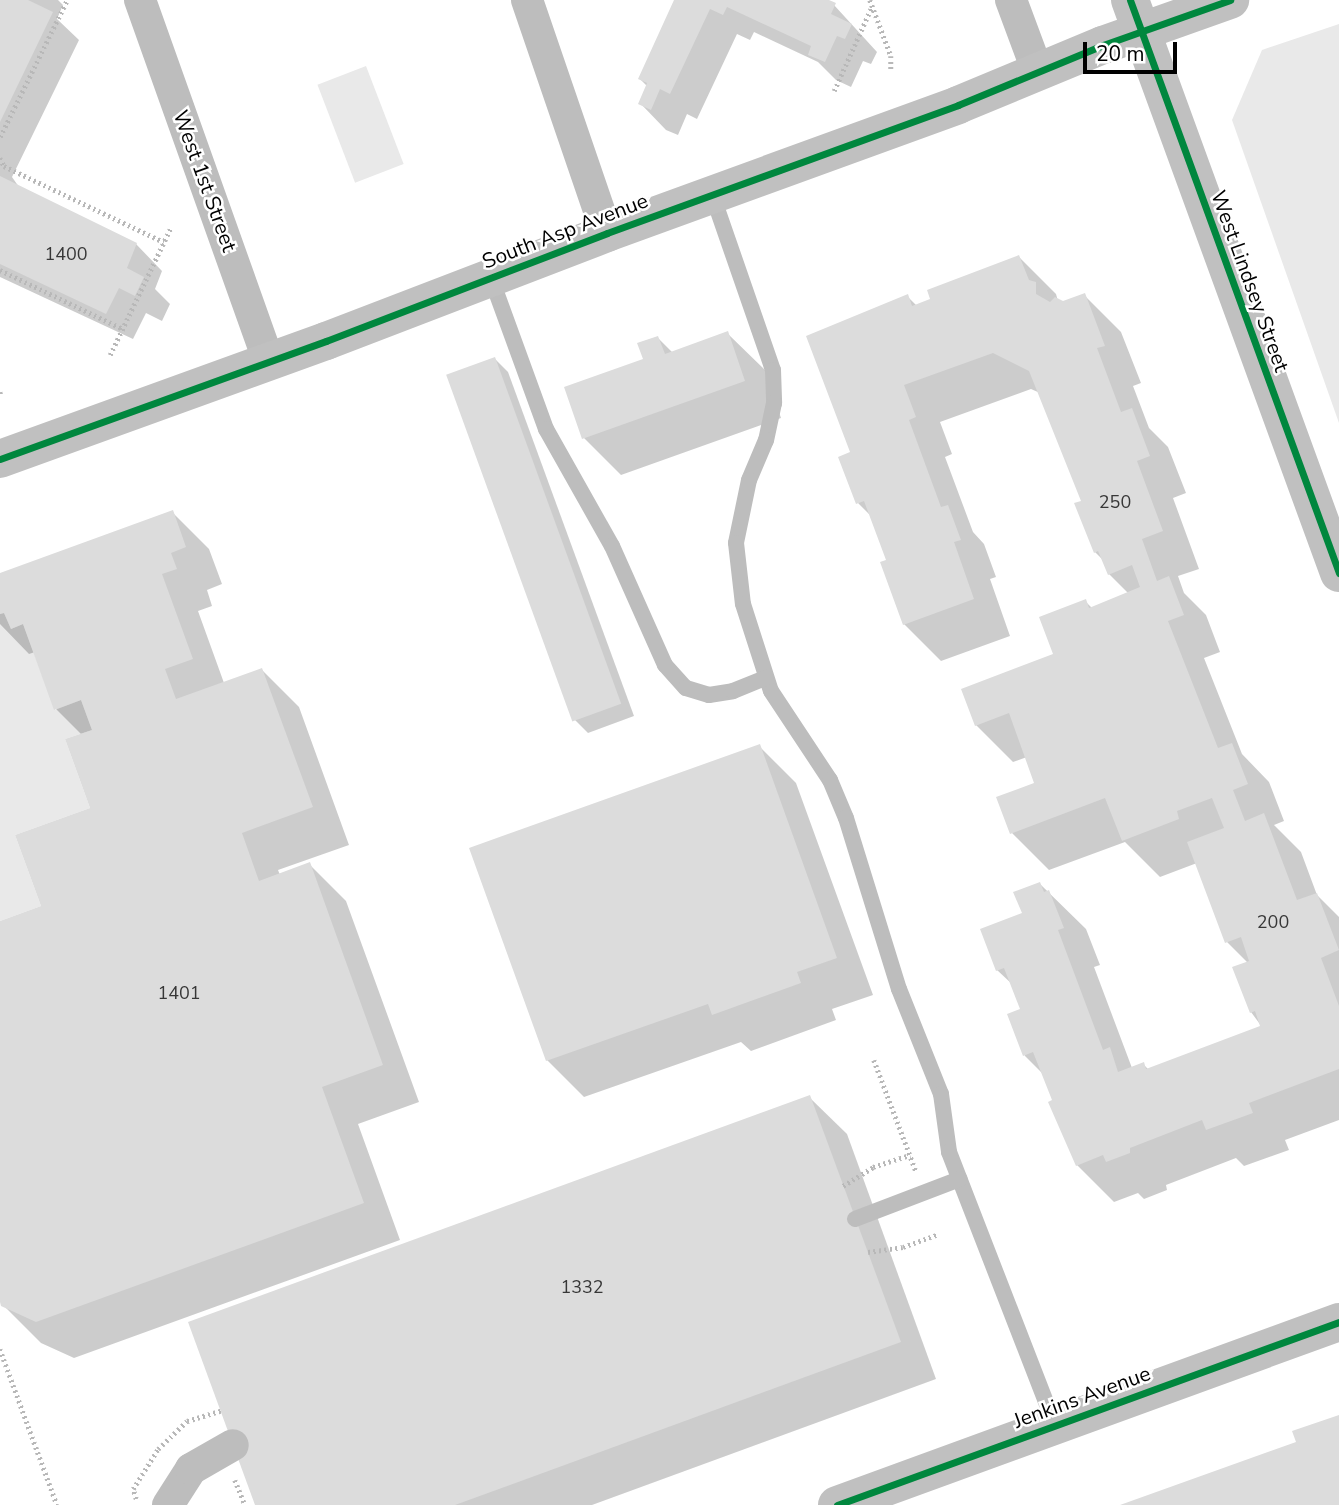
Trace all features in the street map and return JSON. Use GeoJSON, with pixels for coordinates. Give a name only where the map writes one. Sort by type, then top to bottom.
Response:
{"type":"FeatureCollection","features":[{"type":"Feature","properties":{"kind":"street","name":"West 1st Street"},"geometry":{"type":"LineString","coordinates":[[140,0],[269,362]]}},
{"type":"Feature","properties":{"kind":"street"},"geometry":{"type":"LineString","coordinates":[[527,0],[607,233]]}},
{"type":"Feature","properties":{"kind":"street"},"geometry":{"type":"LineString","coordinates":[[1011,0],[1037,70]]}},
{"type":"Feature","properties":{"kind":"street","name":"South Asp Avenue"},"geometry":{"type":"LineString","coordinates":[[0,459],[269,362],[607,233],[958,105],[1037,70],[1136,16],[1230,0]]}},
{"type":"Feature","properties":{"kind":"street","name":"West Lindsey Street"},"geometry":{"type":"LineString","coordinates":[[1136,16],[1339,573]]}},
{"type":"Feature","properties":{"kind":"street","name":"Jenkins Avenue"},"geometry":{"type":"LineString","coordinates":[[837,1505],[1339,1322]]}},
{"type":"Feature","properties":{"kind":"street"},"geometry":{"type":"LineString","coordinates":[[168,1505],[191,1469],[233,1445]]}},
{"type":"Feature","properties":{"kind":"lane"},"geometry":{"type":"LineString","coordinates":[[712,194],[773,370],[774,403],[766,440],[748,480],[736,543],[743,604],[771,691],[831,780],[846,818],[899,989],[942,1094],[949,1152],[1055,1425]]}},
{"type":"Feature","properties":{"kind":"lane"},"geometry":{"type":"LineString","coordinates":[[491,278],[546,429],[612,546],[665,665],[686,688],[709,695],[733,691],[766,678]]}},
{"type":"Feature","properties":{"kind":"lane"},"geometry":{"type":"LineString","coordinates":[[855,1219],[960,1179]]}},
{"type":"Feature","properties":{"kind":"path"},"geometry":{"type":"LineString","coordinates":[[0,137],[67,0]]}},
{"type":"Feature","properties":{"kind":"path"},"geometry":{"type":"LineString","coordinates":[[870,0],[891,57],[891,70]]}},
{"type":"Feature","properties":{"kind":"path"},"geometry":{"type":"LineString","coordinates":[[834,91],[872,6]]}},
{"type":"Feature","properties":{"kind":"path"},"geometry":{"type":"LineString","coordinates":[[0,158],[4,166],[164,242]]}},
{"type":"Feature","properties":{"kind":"path"},"geometry":{"type":"LineString","coordinates":[[110,355],[171,227]]}},
{"type":"Feature","properties":{"kind":"path"},"geometry":{"type":"LineString","coordinates":[[0,270],[123,330]]}},
{"type":"Feature","properties":{"kind":"path"},"geometry":{"type":"LineString","coordinates":[[874,1060],[917,1175]]}},
{"type":"Feature","properties":{"kind":"path"},"geometry":{"type":"LineString","coordinates":[[843,1186],[873,1167],[910,1155]]}},
{"type":"Feature","properties":{"kind":"path"},"geometry":{"type":"LineString","coordinates":[[868,1252],[903,1248],[939,1234]]}},
{"type":"Feature","properties":{"kind":"path"},"geometry":{"type":"LineString","coordinates":[[0,1349],[57,1505]]}},
{"type":"Feature","properties":{"kind":"path"},"geometry":{"type":"LineString","coordinates":[[235,1480],[245,1505]]}},
{"type":"Feature","properties":{"kind":"shaded area"},"geometry":{"type":"Polygon","coordinates":[[[1339,24],[1339,423],[1232,120],[1262,50],[1339,24]]]}},
{"type":"Feature","properties":{"kind":"shaded area"},"geometry":{"type":"Polygon","coordinates":[[[366,66],[404,164],[355,183],[317,85],[366,66]]]}},
{"type":"Feature","properties":{"kind":"shaded area"},"geometry":{"type":"Polygon","coordinates":[[[4,613],[11,629],[23,624],[55,710],[81,700],[92,730],[65,739],[90,808],[15,835],[41,906],[0,921],[0,614],[4,613]]]}},
{"type":"Feature","properties":{"kind":"building"},"geometry":{"type":"Polygon","coordinates":[[[0,0],[28,0],[53,12],[0,122],[0,0]]]}},
{"type":"Feature","properties":{"kind":"building"},"geometry":{"type":"Polygon","coordinates":[[[674,0],[829,0],[836,3],[831,14],[852,24],[845,39],[837,36],[825,62],[808,55],[811,46],[727,7],[723,15],[710,9],[670,94],[660,89],[651,110],[638,104],[647,83],[638,79],[674,0]]]}},
{"type":"Feature","properties":{"kind":"building"},"geometry":{"type":"Polygon","coordinates":[[[0,176],[137,243],[127,268],[144,277],[135,296],[119,288],[106,314],[0,264],[0,176]]]}},
{"type":"Feature","properties":{"kind":"building"},"geometry":{"type":"Polygon","coordinates":[[[1019,255],[1029,280],[1036,282],[1036,294],[1050,302],[1055,297],[1063,301],[1085,293],[1105,346],[1097,348],[1121,412],[1132,408],[1150,456],[1137,461],[1163,531],[1142,539],[1157,581],[1169,576],[1184,615],[1168,621],[1218,748],[1232,743],[1248,784],[1233,790],[1245,821],[1264,813],[1297,900],[1317,893],[1339,950],[1321,958],[1339,1006],[1339,1069],[1249,1103],[1253,1113],[1206,1130],[1202,1120],[1130,1148],[1130,1153],[1106,1162],[1103,1155],[1076,1166],[1048,1102],[1052,1100],[1033,1052],[1023,1056],[1007,1014],[1020,1009],[1004,968],[996,971],[980,929],[1022,913],[1013,892],[1040,882],[1044,892],[1049,890],[1064,928],[1058,930],[1103,1050],[1110,1047],[1118,1072],[1144,1062],[1146,1069],[1260,1026],[1255,1011],[1250,1013],[1232,967],[1249,961],[1241,937],[1225,943],[1187,842],[1224,828],[1212,798],[1177,811],[1179,819],[1122,841],[1105,798],[1010,834],[996,797],[1034,783],[1009,713],[975,726],[961,689],[1053,654],[1039,617],[1086,599],[1089,608],[1140,587],[1132,565],[1108,575],[1098,551],[1094,553],[1074,503],[1081,501],[1029,371],[993,353],[904,385],[916,417],[909,420],[941,507],[948,505],[961,540],[954,542],[974,599],[903,625],[880,562],[886,560],[864,501],[856,504],[838,457],[850,452],[806,336],[908,294],[912,306],[930,299],[927,290],[1019,255]]]}},
{"type":"Feature","properties":{"kind":"building"},"geometry":{"type":"Polygon","coordinates":[[[728,331],[745,381],[582,439],[564,387],[643,359],[637,343],[658,336],[665,354],[728,331]]]}},
{"type":"Feature","properties":{"kind":"building"},"geometry":{"type":"Polygon","coordinates":[[[495,357],[621,704],[572,722],[446,375],[495,357]]]}},
{"type":"Feature","properties":{"kind":"building"},"geometry":{"type":"Polygon","coordinates":[[[173,510],[186,547],[171,553],[177,569],[162,574],[193,659],[165,669],[176,699],[262,668],[313,807],[242,833],[259,881],[310,862],[383,1065],[322,1087],[364,1203],[36,1322],[1,1306],[0,1302],[0,921],[41,906],[15,835],[90,808],[65,739],[92,730],[81,700],[54,710],[23,624],[11,629],[4,613],[0,614],[0,573],[173,510]]]}},
{"type":"Feature","properties":{"kind":"building"},"geometry":{"type":"Polygon","coordinates":[[[760,744],[837,958],[797,972],[801,983],[712,1015],[708,1004],[546,1061],[469,848],[760,744]]]}},
{"type":"Feature","properties":{"kind":"building"},"geometry":{"type":"Polygon","coordinates":[[[810,1095],[901,1342],[455,1505],[255,1505],[188,1322],[810,1095]]]}},
{"type":"Feature","properties":{"kind":"building"},"geometry":{"type":"Polygon","coordinates":[[[1339,1415],[1339,1505],[1120,1505],[1296,1442],[1292,1431],[1339,1415]]]}},
{"type":"Feature","properties":{"kind":"cycle path"},"geometry":{"type":"LineString","coordinates":[[1130,0],[1339,573]]}},
{"type":"Feature","properties":{"kind":"cycle path"},"geometry":{"type":"LineString","coordinates":[[0,459],[326,341],[607,233],[958,105],[1103,45],[1230,0]]}},
{"type":"Feature","properties":{"kind":"cycle path"},"geometry":{"type":"LineString","coordinates":[[837,1505],[1339,1322]]}}]}
